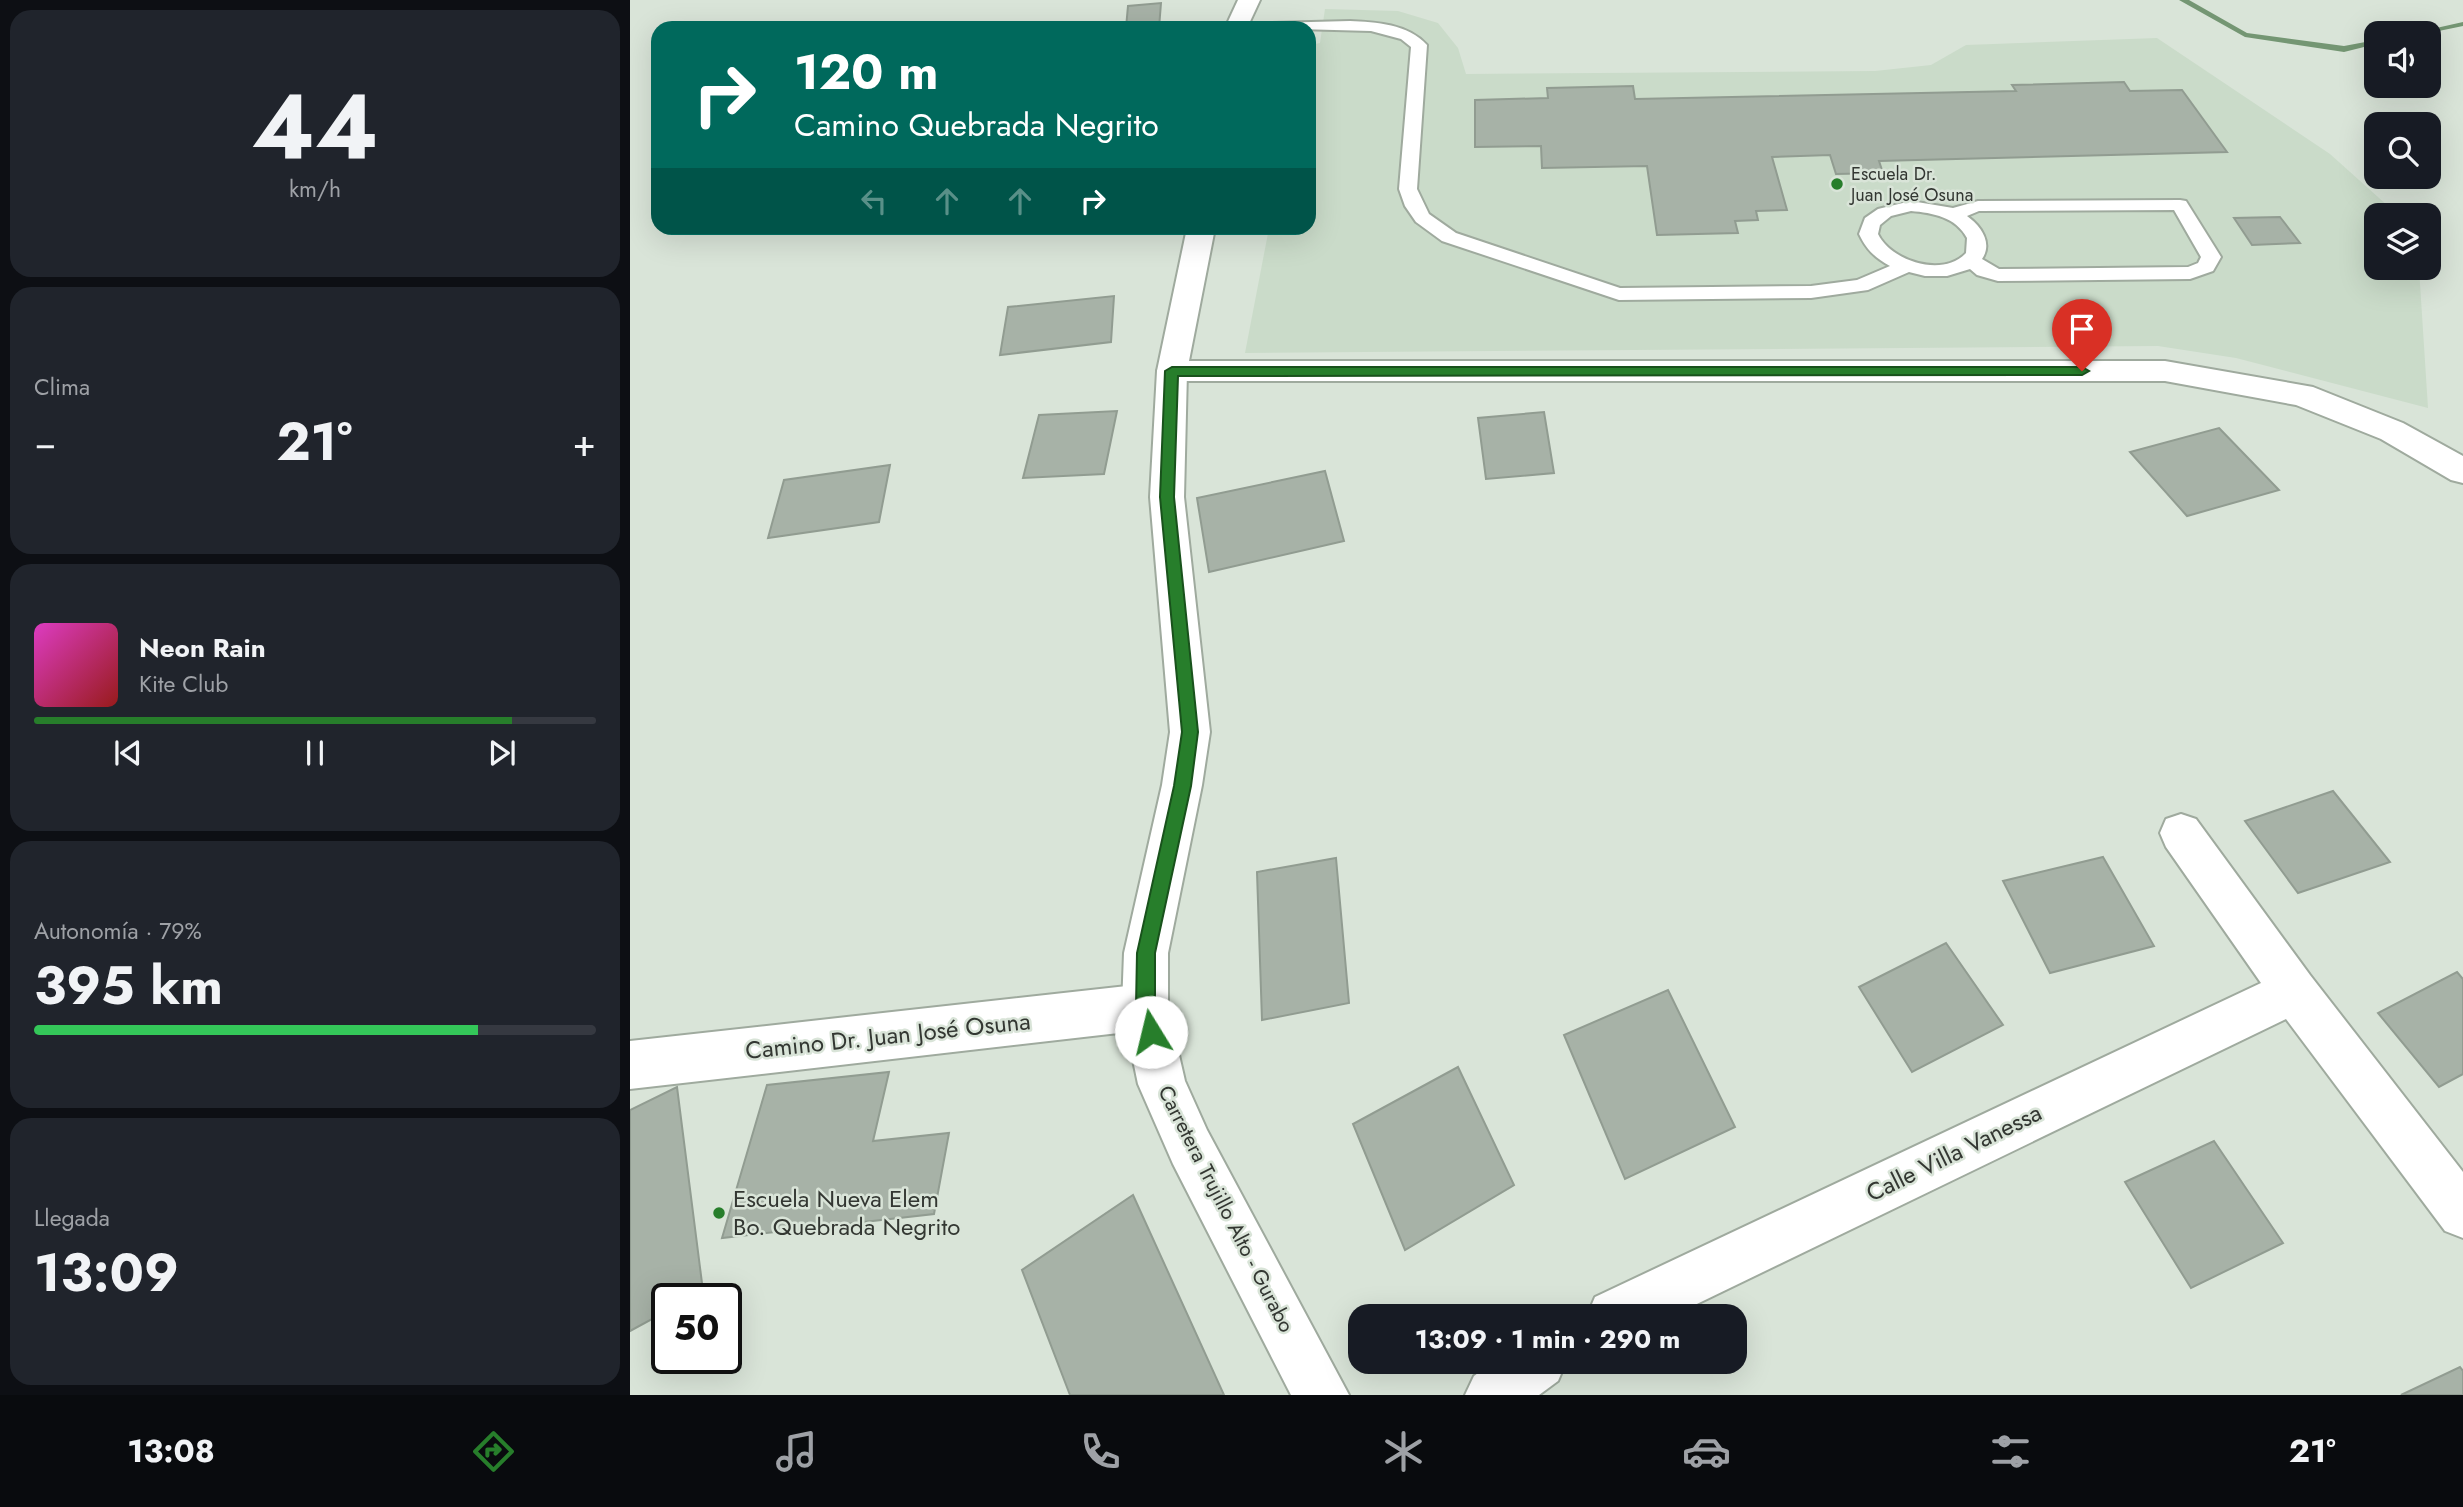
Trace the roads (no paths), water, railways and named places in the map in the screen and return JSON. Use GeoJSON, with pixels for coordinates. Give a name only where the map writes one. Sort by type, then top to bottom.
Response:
{"type":"FeatureCollection","features":[{"type":"Feature","properties":{"kind":"street"},"geometry":{"type":"LineString","coordinates":[[1239,21],[1249,0]]}},
{"type":"Feature","properties":{"kind":"street","name":"Carretera Trujillo Alto - Gurabo"},"geometry":{"type":"LineString","coordinates":[[1200,235],[1172,371],[1167,497],[1190,732],[1182,786],[1146,953],[1145,1007],[1162,1084],[1190,1147],[1321,1395]]}},
{"type":"Feature","properties":{"kind":"street"},"geometry":{"type":"LineString","coordinates":[[1172,371],[2165,371],[2302,395],[2392,430],[2463,471]]}},
{"type":"Feature","properties":{"kind":"street"},"geometry":{"type":"LineString","coordinates":[[2181,833],[2294,990],[2463,1213]]}},
{"type":"Feature","properties":{"kind":"street","name":"Calle Villa Vanessa"},"geometry":{"type":"LineString","coordinates":[[1639,1304],[2294,990]]}},
{"type":"Feature","properties":{"kind":"street","name":"Camino Dr. Juan José Osuna"},"geometry":{"type":"LineString","coordinates":[[630,1065],[1145,1007]]}},
{"type":"Feature","properties":{"kind":"street"},"geometry":{"type":"LineString","coordinates":[[1493,1395],[1522,1374]]}},
{"type":"Feature","properties":{"kind":"lane"},"geometry":{"type":"LineString","coordinates":[[1316,28],[1386,28],[1413,38],[1419,45],[1408,189],[1413,206],[1425,223],[1449,237],[1619,294],[1811,292],[1861,286],[1905,267]]}},
{"type":"Feature","properties":{"kind":"lane"},"geometry":{"type":"LineString","coordinates":[[1952,214],[1978,206],[2180,205],[2211,257],[2206,267],[2190,273],[1998,275],[1984,271],[1972,261]]}},
{"type":"Feature","properties":{"kind":"lane"},"geometry":{"type":"LineString","coordinates":[[1911,206],[1952,214],[1968,224],[1978,237],[1979,250],[1972,261],[1957,269],[1937,272],[1905,267],[1878,252],[1869,239],[1869,227],[1877,216],[1892,209],[1911,206]]}},
{"type":"Feature","properties":{"kind":"waterway"},"geometry":{"type":"LineString","coordinates":[[2183,0],[2245,35],[2344,49],[2364,45]]}},
{"type":"Feature","properties":{"kind":"waterway"},"geometry":{"type":"LineString","coordinates":[[2441,28],[2463,24]]}},
{"type":"Feature","properties":{"kind":"place","name":"Escuela Dr. Juan José Osuna"},"geometry":{"type":"Point","coordinates":[1837,184]}},
{"type":"Feature","properties":{"kind":"place","name":"Escuela Nueva Elem Bo. Quebrada Negrito"},"geometry":{"type":"Point","coordinates":[719,1213]}}]}
